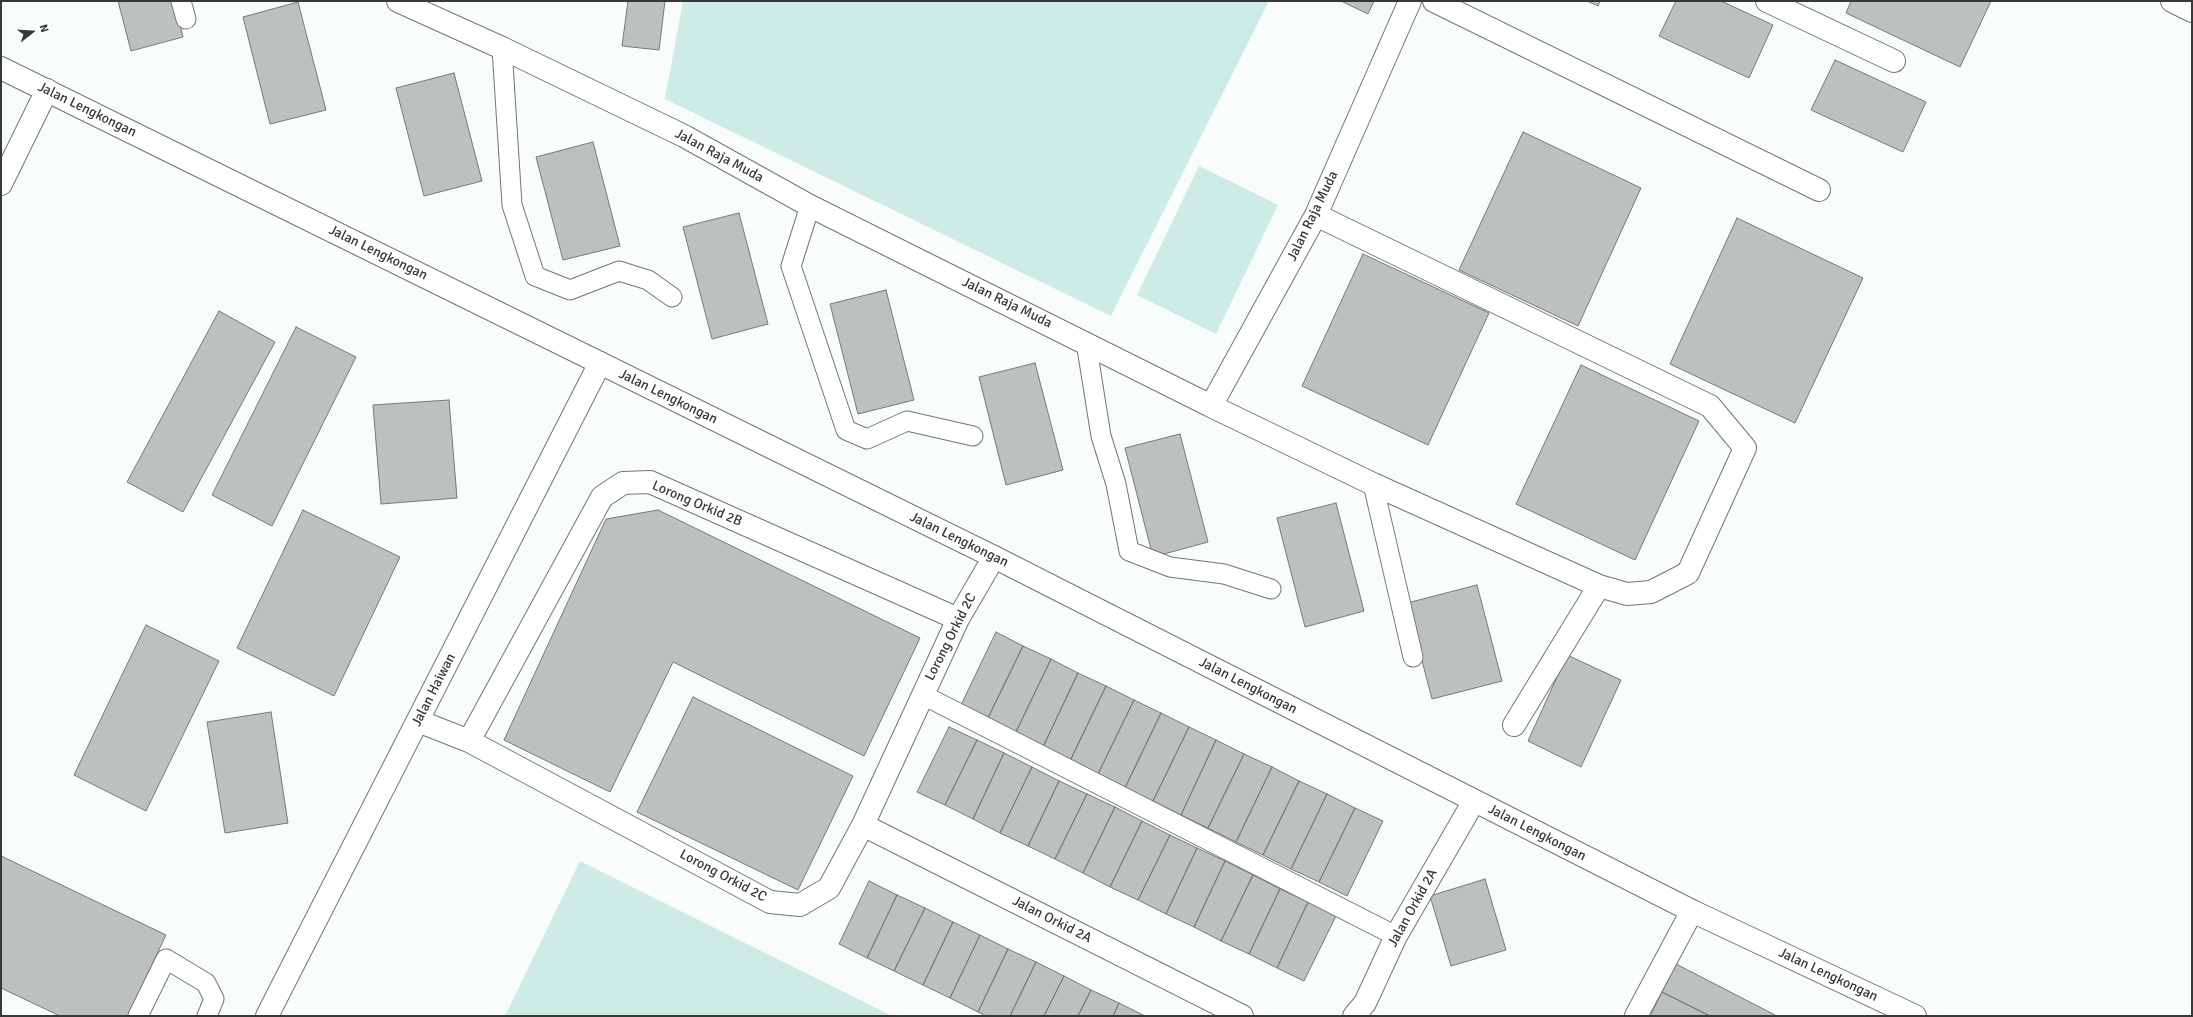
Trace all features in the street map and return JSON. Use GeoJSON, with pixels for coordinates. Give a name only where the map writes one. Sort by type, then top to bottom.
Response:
{"type":"FeatureCollection","features":[{"type":"Feature","properties":{"kind":"street","name":"Jalan Raja Muda"},"geometry":{"type":"LineString","coordinates":[[398,1],[502,48],[684,136],[810,206],[1086,342],[1211,406],[1316,215],[1410,1]]}},
{"type":"Feature","properties":{"kind":"street"},"geometry":{"type":"LineString","coordinates":[[1434,1],[1819,190]]}},
{"type":"Feature","properties":{"kind":"street"},"geometry":{"type":"LineString","coordinates":[[1767,1],[1894,61]]}},
{"type":"Feature","properties":{"kind":"street"},"geometry":{"type":"LineString","coordinates":[[2172,1],[2192,12]]}},
{"type":"Feature","properties":{"kind":"street","name":"Jalan Lengkongan"},"geometry":{"type":"LineString","coordinates":[[1,68],[994,557],[1692,911],[1915,1016]]}},
{"type":"Feature","properties":{"kind":"street"},"geometry":{"type":"LineString","coordinates":[[1,184],[47,90]]}},
{"type":"Feature","properties":{"kind":"street"},"geometry":{"type":"LineString","coordinates":[[1211,406],[1373,484],[1599,586],[1627,594],[1651,592],[1688,573],[1745,448],[1710,406],[1316,215]]}},
{"type":"Feature","properties":{"kind":"street","name":"Jalan Haiwan"},"geometry":{"type":"LineString","coordinates":[[267,1016],[600,363]]}},
{"type":"Feature","properties":{"kind":"street","name":"Lorong Orkid 2B"},"geometry":{"type":"LineString","coordinates":[[468,741],[602,497],[623,483],[650,482],[958,619]]}},
{"type":"Feature","properties":{"kind":"street","name":"Lorong Orkid 2C"},"geometry":{"type":"LineString","coordinates":[[418,721],[468,741],[770,902],[800,905],[829,888],[863,825],[958,619],[994,557]]}},
{"type":"Feature","properties":{"kind":"street"},"geometry":{"type":"LineString","coordinates":[[1514,725],[1599,586]]}},
{"type":"Feature","properties":{"kind":"street","name":"Jalan Orkid 2A"},"geometry":{"type":"LineString","coordinates":[[1354,1016],[1365,1003],[1396,936],[1474,801]]}},
{"type":"Feature","properties":{"kind":"street","name":"Jalan Orkid 2A"},"geometry":{"type":"LineString","coordinates":[[863,825],[1242,1016]]}},
{"type":"Feature","properties":{"kind":"street"},"geometry":{"type":"LineString","coordinates":[[1636,1016],[1692,911]]}},
{"type":"Feature","properties":{"kind":"lane"},"geometry":{"type":"LineString","coordinates":[[502,48],[512,205],[535,276],[570,290],[619,271],[648,280],[672,296]]}},
{"type":"Feature","properties":{"kind":"lane"},"geometry":{"type":"LineString","coordinates":[[810,206],[791,266],[846,430],[867,439],[907,421],[973,436]]}},
{"type":"Feature","properties":{"kind":"lane"},"geometry":{"type":"LineString","coordinates":[[1086,342],[1101,436],[1116,484],[1129,551],[1170,567],[1224,574],[1272,589]]}},
{"type":"Feature","properties":{"kind":"lane"},"geometry":{"type":"LineString","coordinates":[[1373,484],[1413,657]]}},
{"type":"Feature","properties":{"kind":"lane"},"geometry":{"type":"LineString","coordinates":[[923,695],[1396,936]]}},
{"type":"Feature","properties":{"kind":"lane"},"geometry":{"type":"LineString","coordinates":[[138,1016],[166,959],[206,983],[214,999],[207,1016]]}},
{"type":"Feature","properties":{"kind":"shaded area"},"geometry":{"type":"Polygon","coordinates":[[[683,1],[1269,1],[1111,316],[665,99],[683,1]]]}},
{"type":"Feature","properties":{"kind":"shaded area"},"geometry":{"type":"Polygon","coordinates":[[[1199,166],[1278,205],[1216,334],[1137,295],[1199,166]]]}},
{"type":"Feature","properties":{"kind":"shaded area"},"geometry":{"type":"Polygon","coordinates":[[[580,861],[892,1016],[505,1016],[580,861]]]}},
{"type":"Feature","properties":{"kind":"building"},"geometry":{"type":"Polygon","coordinates":[[[118,1],[174,1],[183,37],[131,51],[118,1]]]}},
{"type":"Feature","properties":{"kind":"building"},"geometry":{"type":"Polygon","coordinates":[[[628,1],[665,1],[659,50],[622,46],[628,1]]]}},
{"type":"Feature","properties":{"kind":"building"},"geometry":{"type":"Polygon","coordinates":[[[1341,1],[1374,1],[1368,14],[1341,1]]]}},
{"type":"Feature","properties":{"kind":"building"},"geometry":{"type":"Polygon","coordinates":[[[1587,1],[1600,1],[1598,6],[1587,1]]]}},
{"type":"Feature","properties":{"kind":"building"},"geometry":{"type":"Polygon","coordinates":[[[1676,1],[1721,1],[1773,25],[1749,78],[1659,36],[1676,1]]]}},
{"type":"Feature","properties":{"kind":"building"},"geometry":{"type":"Polygon","coordinates":[[[1851,1],[1991,1],[1960,67],[1846,13],[1851,1]]]}},
{"type":"Feature","properties":{"kind":"building"},"geometry":{"type":"Polygon","coordinates":[[[298,2],[326,110],[270,124],[243,17],[298,2]]]}},
{"type":"Feature","properties":{"kind":"building"},"geometry":{"type":"Polygon","coordinates":[[[1835,60],[1926,102],[1903,152],[1811,110],[1835,60]]]}},
{"type":"Feature","properties":{"kind":"building"},"geometry":{"type":"Polygon","coordinates":[[[454,73],[482,181],[424,196],[396,88],[454,73]]]}},
{"type":"Feature","properties":{"kind":"building"},"geometry":{"type":"Polygon","coordinates":[[[1523,132],[1641,188],[1578,326],[1459,270],[1523,132]]]}},
{"type":"Feature","properties":{"kind":"building"},"geometry":{"type":"Polygon","coordinates":[[[593,142],[620,246],[563,260],[536,157],[593,142]]]}},
{"type":"Feature","properties":{"kind":"building"},"geometry":{"type":"Polygon","coordinates":[[[739,213],[768,324],[712,339],[683,227],[739,213]]]}},
{"type":"Feature","properties":{"kind":"building"},"geometry":{"type":"Polygon","coordinates":[[[1737,218],[1863,278],[1795,423],[1670,364],[1737,218]]]}},
{"type":"Feature","properties":{"kind":"building"},"geometry":{"type":"Polygon","coordinates":[[[1363,254],[1489,313],[1428,445],[1302,386],[1363,254]]]}},
{"type":"Feature","properties":{"kind":"building"},"geometry":{"type":"Polygon","coordinates":[[[886,290],[914,400],[858,414],[830,304],[886,290]]]}},
{"type":"Feature","properties":{"kind":"building"},"geometry":{"type":"Polygon","coordinates":[[[219,311],[275,342],[183,512],[127,482],[219,311]]]}},
{"type":"Feature","properties":{"kind":"building"},"geometry":{"type":"Polygon","coordinates":[[[296,327],[356,357],[272,526],[212,495],[296,327]]]}},
{"type":"Feature","properties":{"kind":"building"},"geometry":{"type":"Polygon","coordinates":[[[1035,363],[1063,470],[1006,485],[979,377],[1035,363]]]}},
{"type":"Feature","properties":{"kind":"building"},"geometry":{"type":"Polygon","coordinates":[[[1581,365],[1699,421],[1635,560],[1516,504],[1581,365]]]}},
{"type":"Feature","properties":{"kind":"building"},"geometry":{"type":"Polygon","coordinates":[[[449,400],[457,498],[381,504],[373,405],[449,400]]]}},
{"type":"Feature","properties":{"kind":"building"},"geometry":{"type":"Polygon","coordinates":[[[1180,434],[1208,542],[1153,557],[1125,448],[1180,434]]]}},
{"type":"Feature","properties":{"kind":"building"},"geometry":{"type":"Polygon","coordinates":[[[1336,503],[1364,611],[1305,627],[1277,518],[1336,503]]]}},
{"type":"Feature","properties":{"kind":"building"},"geometry":{"type":"Polygon","coordinates":[[[303,510],[400,557],[334,696],[237,648],[303,510]]]}},
{"type":"Feature","properties":{"kind":"building"},"geometry":{"type":"Polygon","coordinates":[[[658,510],[920,638],[864,756],[673,662],[610,792],[504,740],[606,519],[658,510]]]}},
{"type":"Feature","properties":{"kind":"building"},"geometry":{"type":"Polygon","coordinates":[[[1477,585],[1502,681],[1432,699],[1407,603],[1477,585]]]}},
{"type":"Feature","properties":{"kind":"building"},"geometry":{"type":"Polygon","coordinates":[[[146,625],[219,661],[146,811],[74,775],[146,625]]]}},
{"type":"Feature","properties":{"kind":"building"},"geometry":{"type":"Polygon","coordinates":[[[996,632],[1023,646],[987,720],[960,707],[996,632]]]}},
{"type":"Feature","properties":{"kind":"building"},"geometry":{"type":"Polygon","coordinates":[[[1023,646],[1051,659],[1015,734],[987,720],[1023,646]]]}},
{"type":"Feature","properties":{"kind":"building"},"geometry":{"type":"Polygon","coordinates":[[[1567,655],[1621,680],[1581,767],[1528,741],[1567,655]]]}},
{"type":"Feature","properties":{"kind":"building"},"geometry":{"type":"Polygon","coordinates":[[[1051,659],[1078,673],[1043,747],[1015,734],[1051,659]]]}},
{"type":"Feature","properties":{"kind":"building"},"geometry":{"type":"Polygon","coordinates":[[[1078,673],[1106,686],[1070,761],[1043,747],[1078,673]]]}},
{"type":"Feature","properties":{"kind":"building"},"geometry":{"type":"Polygon","coordinates":[[[1106,686],[1134,700],[1098,774],[1070,761],[1106,686]]]}},
{"type":"Feature","properties":{"kind":"building"},"geometry":{"type":"Polygon","coordinates":[[[693,697],[853,776],[798,890],[637,812],[693,697]]]}},
{"type":"Feature","properties":{"kind":"building"},"geometry":{"type":"Polygon","coordinates":[[[1134,700],[1161,713],[1125,788],[1098,774],[1134,700]]]}},
{"type":"Feature","properties":{"kind":"building"},"geometry":{"type":"Polygon","coordinates":[[[271,712],[288,823],[225,833],[207,722],[271,712]]]}},
{"type":"Feature","properties":{"kind":"building"},"geometry":{"type":"Polygon","coordinates":[[[1161,713],[1189,727],[1153,801],[1125,788],[1161,713]]]}},
{"type":"Feature","properties":{"kind":"building"},"geometry":{"type":"Polygon","coordinates":[[[949,727],[977,740],[945,805],[917,792],[949,727]]]}},
{"type":"Feature","properties":{"kind":"building"},"geometry":{"type":"Polygon","coordinates":[[[1189,727],[1216,740],[1181,815],[1153,801],[1189,727]]]}},
{"type":"Feature","properties":{"kind":"building"},"geometry":{"type":"Polygon","coordinates":[[[977,740],[1004,753],[973,819],[945,805],[977,740]]]}},
{"type":"Feature","properties":{"kind":"building"},"geometry":{"type":"Polygon","coordinates":[[[1216,740],[1244,754],[1208,828],[1181,815],[1216,740]]]}},
{"type":"Feature","properties":{"kind":"building"},"geometry":{"type":"Polygon","coordinates":[[[1004,753],[1032,767],[1000,833],[973,819],[1004,753]]]}},
{"type":"Feature","properties":{"kind":"building"},"geometry":{"type":"Polygon","coordinates":[[[1244,754],[1272,767],[1236,842],[1208,828],[1244,754]]]}},
{"type":"Feature","properties":{"kind":"building"},"geometry":{"type":"Polygon","coordinates":[[[1032,767],[1059,781],[1028,846],[1000,833],[1032,767]]]}},
{"type":"Feature","properties":{"kind":"building"},"geometry":{"type":"Polygon","coordinates":[[[1272,767],[1299,781],[1263,855],[1236,842],[1272,767]]]}},
{"type":"Feature","properties":{"kind":"building"},"geometry":{"type":"Polygon","coordinates":[[[1059,781],[1087,794],[1055,859],[1028,846],[1059,781]]]}},
{"type":"Feature","properties":{"kind":"building"},"geometry":{"type":"Polygon","coordinates":[[[1299,781],[1327,794],[1291,869],[1263,855],[1299,781]]]}},
{"type":"Feature","properties":{"kind":"building"},"geometry":{"type":"Polygon","coordinates":[[[1087,794],[1115,807],[1083,873],[1055,859],[1087,794]]]}},
{"type":"Feature","properties":{"kind":"building"},"geometry":{"type":"Polygon","coordinates":[[[1327,794],[1355,808],[1319,882],[1291,869],[1327,794]]]}},
{"type":"Feature","properties":{"kind":"building"},"geometry":{"type":"Polygon","coordinates":[[[1115,807],[1142,821],[1110,887],[1083,873],[1115,807]]]}},
{"type":"Feature","properties":{"kind":"building"},"geometry":{"type":"Polygon","coordinates":[[[1355,808],[1383,821],[1347,896],[1319,882],[1355,808]]]}},
{"type":"Feature","properties":{"kind":"building"},"geometry":{"type":"Polygon","coordinates":[[[1142,821],[1170,835],[1138,900],[1110,887],[1142,821]]]}},
{"type":"Feature","properties":{"kind":"building"},"geometry":{"type":"Polygon","coordinates":[[[1170,835],[1197,848],[1166,914],[1138,900],[1170,835]]]}},
{"type":"Feature","properties":{"kind":"building"},"geometry":{"type":"Polygon","coordinates":[[[1197,848],[1225,861],[1194,927],[1166,914],[1197,848]]]}},
{"type":"Feature","properties":{"kind":"building"},"geometry":{"type":"Polygon","coordinates":[[[1,856],[166,935],[128,1016],[60,1016],[1,988],[1,856]]]}},
{"type":"Feature","properties":{"kind":"building"},"geometry":{"type":"Polygon","coordinates":[[[1225,861],[1253,875],[1221,941],[1194,927],[1225,861]]]}},
{"type":"Feature","properties":{"kind":"building"},"geometry":{"type":"Polygon","coordinates":[[[1253,875],[1280,889],[1249,954],[1221,941],[1253,875]]]}},
{"type":"Feature","properties":{"kind":"building"},"geometry":{"type":"Polygon","coordinates":[[[1485,879],[1506,950],[1451,966],[1430,896],[1485,879]]]}},
{"type":"Feature","properties":{"kind":"building"},"geometry":{"type":"Polygon","coordinates":[[[869,881],[897,895],[867,958],[839,944],[869,881]]]}},
{"type":"Feature","properties":{"kind":"building"},"geometry":{"type":"Polygon","coordinates":[[[1280,889],[1308,902],[1277,968],[1249,954],[1280,889]]]}},
{"type":"Feature","properties":{"kind":"building"},"geometry":{"type":"Polygon","coordinates":[[[897,895],[925,908],[894,971],[867,958],[897,895]]]}},
{"type":"Feature","properties":{"kind":"building"},"geometry":{"type":"Polygon","coordinates":[[[1308,902],[1336,916],[1304,981],[1277,968],[1308,902]]]}},
{"type":"Feature","properties":{"kind":"building"},"geometry":{"type":"Polygon","coordinates":[[[925,908],[953,922],[923,985],[894,971],[925,908]]]}},
{"type":"Feature","properties":{"kind":"building"},"geometry":{"type":"Polygon","coordinates":[[[953,922],[980,935],[950,998],[923,985],[953,922]]]}},
{"type":"Feature","properties":{"kind":"building"},"geometry":{"type":"Polygon","coordinates":[[[980,935],[1008,949],[978,1012],[950,998],[980,935]]]}},
{"type":"Feature","properties":{"kind":"building"},"geometry":{"type":"Polygon","coordinates":[[[1008,949],[1036,962],[1010,1016],[986,1016],[978,1012],[1008,949]]]}},
{"type":"Feature","properties":{"kind":"building"},"geometry":{"type":"Polygon","coordinates":[[[1036,962],[1064,976],[1044,1016],[1010,1016],[1036,962]]]}},
{"type":"Feature","properties":{"kind":"building"},"geometry":{"type":"Polygon","coordinates":[[[1676,964],[1775,1016],[1710,1016],[1662,992],[1676,964]]]}},
{"type":"Feature","properties":{"kind":"building"},"geometry":{"type":"Polygon","coordinates":[[[1064,976],[1091,990],[1078,1016],[1044,1016],[1064,976]]]}},
{"type":"Feature","properties":{"kind":"building"},"geometry":{"type":"Polygon","coordinates":[[[1091,990],[1119,1003],[1113,1016],[1078,1016],[1091,990]]]}},
{"type":"Feature","properties":{"kind":"building"},"geometry":{"type":"Polygon","coordinates":[[[1662,992],[1710,1016],[1650,1016],[1662,992]]]}},
{"type":"Feature","properties":{"kind":"building"},"geometry":{"type":"Polygon","coordinates":[[[1119,1003],[1145,1016],[1113,1016],[1119,1003]]]}}]}
